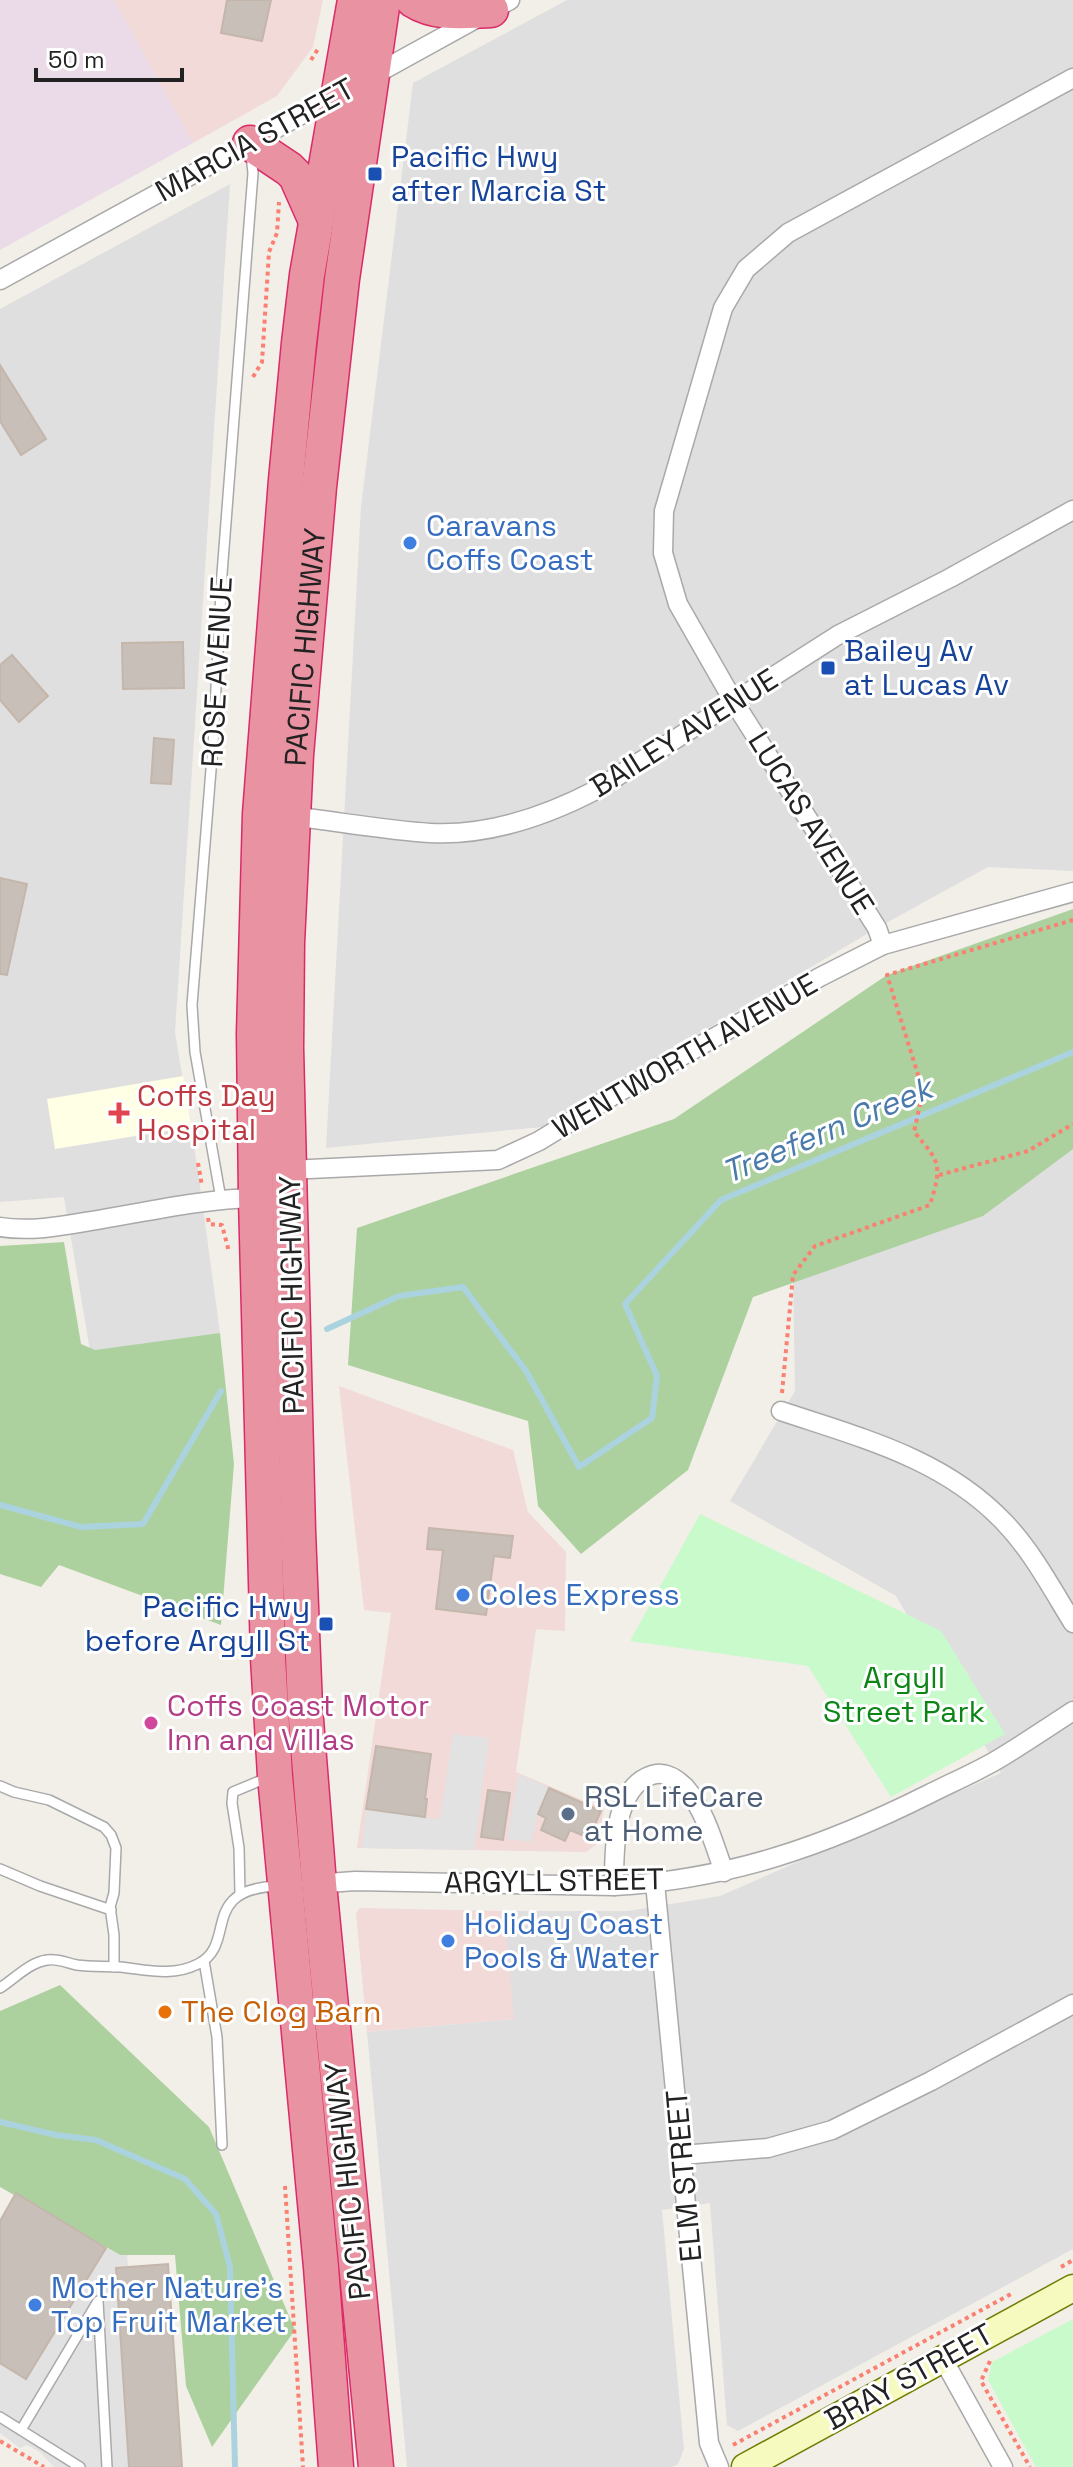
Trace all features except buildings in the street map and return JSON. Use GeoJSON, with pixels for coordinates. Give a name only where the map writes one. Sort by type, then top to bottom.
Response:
{"type":"FeatureCollection","features":[{"type":"Feature","properties":{"kind":"highway","name":"PACIFIC HIGHWAY"},"geometry":{"type":"LineString","coordinates":[[336,2467],[320,2251],[275,1776],[263,1550],[254,1033],[276,815],[287,465],[307,275],[355,0]]}},
{"type":"Feature","properties":{"kind":"highway","name":"PACIFIC HIGHWAY"},"geometry":{"type":"LineString","coordinates":[[376,2467],[319,1884],[303,1664],[289,1170],[287,958],[276,815],[296,755],[328,397],[383,0]]}},
{"type":"Feature","properties":{"kind":"highway"},"geometry":{"type":"LineString","coordinates":[[413,0],[449,12],[500,5]]}},
{"type":"Feature","properties":{"kind":"highway"},"geometry":{"type":"LineString","coordinates":[[250,143],[296,176],[316,221]]}},
{"type":"Feature","properties":{"kind":"street","name":"MARCIA STREET"},"geometry":{"type":"LineString","coordinates":[[0,280],[500,5]]}},
{"type":"Feature","properties":{"kind":"street","name":"LUCAS AVENUE"},"geometry":{"type":"LineString","coordinates":[[883,945],[877,928],[734,702],[678,604],[663,553],[664,511],[723,308],[746,269],[788,233],[1073,78]]}},
{"type":"Feature","properties":{"kind":"street","name":"BAILEY AVENUE"},"geometry":{"type":"LineString","coordinates":[[276,815],[434,833],[518,822],[561,808],[596,790],[838,635],[1073,510]]}},
{"type":"Feature","properties":{"kind":"street","name":"WENTWORTH AVENUE"},"geometry":{"type":"LineString","coordinates":[[289,1170],[498,1160],[539,1141],[820,977],[883,945],[1073,892]]}},
{"type":"Feature","properties":{"kind":"street"},"geometry":{"type":"LineString","coordinates":[[0,1227],[56,1227],[221,1199],[256,1198]]}},
{"type":"Feature","properties":{"kind":"street"},"geometry":{"type":"LineString","coordinates":[[781,1411],[901,1451],[954,1480],[988,1507],[1019,1540],[1073,1623]]}},
{"type":"Feature","properties":{"kind":"street","name":"ARGYLL STREET"},"geometry":{"type":"LineString","coordinates":[[285,1886],[355,1881],[614,1886],[724,1872],[776,1859],[899,1809],[995,1761],[1073,1711]]}},
{"type":"Feature","properties":{"kind":"street"},"geometry":{"type":"LineString","coordinates":[[614,1886],[614,1853],[621,1809],[633,1786],[656,1773],[668,1775],[686,1788],[703,1818],[724,1872]]}},
{"type":"Feature","properties":{"kind":"street","name":"ELM STREET"},"geometry":{"type":"LineString","coordinates":[[655,1883],[709,2443],[719,2467]]}},
{"type":"Feature","properties":{"kind":"street"},"geometry":{"type":"LineString","coordinates":[[682,2155],[768,2148],[832,2130],[931,2081],[1073,2004]]}},
{"type":"Feature","properties":{"kind":"street","name":"BRAY STREET"},"geometry":{"type":"LineString","coordinates":[[739,2456],[943,2359],[1073,2288]]}},
{"type":"Feature","properties":{"kind":"street"},"geometry":{"type":"LineString","coordinates":[[943,2359],[1003,2467]]}},
{"type":"Feature","properties":{"kind":"lane","name":"ROSE AVENUE"},"geometry":{"type":"LineString","coordinates":[[221,1199],[195,1052],[192,1005],[253,173],[250,143]]}},
{"type":"Feature","properties":{"kind":"lane"},"geometry":{"type":"LineString","coordinates":[[240,1893],[233,1792],[275,1776]]}},
{"type":"Feature","properties":{"kind":"lane"},"geometry":{"type":"LineString","coordinates":[[0,1786],[49,1800],[104,1827],[111,1835],[116,1848],[111,1910],[114,1967]]}},
{"type":"Feature","properties":{"kind":"lane"},"geometry":{"type":"LineString","coordinates":[[0,1869],[111,1910]]}},
{"type":"Feature","properties":{"kind":"lane"},"geometry":{"type":"LineString","coordinates":[[0,1988],[37,1962],[49,1959],[79,1965],[169,1973],[191,1968],[204,1961],[213,1949],[223,1918],[240,1893],[257,1887],[285,1886]]}},
{"type":"Feature","properties":{"kind":"lane"},"geometry":{"type":"LineString","coordinates":[[204,1961],[217,2037],[222,2145]]}},
{"type":"Feature","properties":{"kind":"lane"},"geometry":{"type":"LineString","coordinates":[[21,2430],[98,2301],[107,2467]]}},
{"type":"Feature","properties":{"kind":"lane"},"geometry":{"type":"LineString","coordinates":[[0,2417],[80,2467]]}},
{"type":"Feature","properties":{"kind":"path"},"geometry":{"type":"LineString","coordinates":[[264,351],[269,252],[277,233],[279,196]]}},
{"type":"Feature","properties":{"kind":"path"},"geometry":{"type":"LineString","coordinates":[[781,1411],[793,1275],[815,1246],[930,1205],[939,1175],[935,1156],[914,1132],[923,1091],[887,975],[1073,920]]}},
{"type":"Feature","properties":{"kind":"path"},"geometry":{"type":"LineString","coordinates":[[939,1175],[1028,1151],[1073,1124]]}},
{"type":"Feature","properties":{"kind":"path"},"geometry":{"type":"LineString","coordinates":[[1050,2273],[1073,2260]]}},
{"type":"Feature","properties":{"kind":"path"},"geometry":{"type":"LineString","coordinates":[[739,2456],[1014,2292]]}},
{"type":"Feature","properties":{"kind":"path"},"geometry":{"type":"LineString","coordinates":[[990,2360],[981,2381],[1030,2467]]}},
{"type":"Feature","properties":{"kind":"path"},"geometry":{"type":"LineString","coordinates":[[0,2441],[44,2467]]}},
{"type":"Feature","properties":{"kind":"shaded area"},"geometry":{"type":"Polygon","coordinates":[[[0,0],[114,0],[193,143],[0,250],[0,0]]]}},
{"type":"Feature","properties":{"kind":"shaded area"},"geometry":{"type":"Polygon","coordinates":[[[114,0],[323,0],[313,47],[277,96],[193,143],[114,0]]]}},
{"type":"Feature","properties":{"kind":"shaded area"},"geometry":{"type":"Polygon","coordinates":[[[567,0],[1073,0],[1073,871],[988,867],[877,928],[542,1127],[326,1148],[361,507],[413,83],[567,0]]]}},
{"type":"Feature","properties":{"kind":"shaded area"},"geometry":{"type":"Polygon","coordinates":[[[230,184],[175,1032],[220,1333],[91,1356],[64,1197],[0,1202],[0,309],[230,184]]]}},
{"type":"Feature","properties":{"kind":"shaded area","name":"Coffs Day Hospital"},"geometry":{"type":"Polygon","coordinates":[[[183,1076],[191,1127],[55,1149],[47,1099],[183,1076]]]}},
{"type":"Feature","properties":{"kind":"shaded area"},"geometry":{"type":"Polygon","coordinates":[[[1073,1135],[1073,2249],[738,2431],[727,2425],[710,2203],[662,2210],[684,2449],[678,2464],[672,2467],[407,2467],[367,2032],[513,2019],[504,1911],[628,1911],[720,1896],[1001,1773],[896,1596],[730,1501],[795,1391],[793,1275],[1073,1135]]]}},
{"type":"Feature","properties":{"kind":"shaded area"},"geometry":{"type":"Polygon","coordinates":[[[339,1386],[513,1450],[528,1512],[566,1552],[565,1631],[536,1629],[516,1772],[604,1809],[597,1844],[586,1852],[357,1848],[391,1613],[364,1610],[339,1386]]]}},
{"type":"Feature","properties":{"kind":"shaded area"},"geometry":{"type":"Polygon","coordinates":[[[453,1734],[489,1738],[474,1850],[362,1848],[366,1809],[440,1819],[453,1734]]]}},
{"type":"Feature","properties":{"kind":"shaded area"},"geometry":{"type":"Polygon","coordinates":[[[519,1774],[549,1788],[531,1842],[507,1839],[519,1774]]]}},
{"type":"Feature","properties":{"kind":"shaded area"},"geometry":{"type":"Polygon","coordinates":[[[360,1908],[504,1911],[514,2019],[367,2032],[356,1913],[360,1908]]]}},
{"type":"Feature","properties":{"kind":"shaded area"},"geometry":{"type":"Polygon","coordinates":[[[106,2248],[127,2255],[128,2267],[117,2288],[129,2467],[54,2467],[40,2452],[27,2445],[20,2448],[0,2433],[0,2363],[27,2379],[106,2248]]]}},
{"type":"Feature","properties":{"kind":"green space"},"geometry":{"type":"Polygon","coordinates":[[[1073,909],[1073,1149],[983,1216],[753,1297],[688,1470],[581,1554],[538,1506],[528,1421],[348,1365],[357,1228],[674,1119],[887,975],[1073,909]]]}},
{"type":"Feature","properties":{"kind":"green space"},"geometry":{"type":"Polygon","coordinates":[[[64,1242],[81,1344],[95,1350],[220,1333],[234,1464],[221,1625],[59,1565],[41,1587],[0,1574],[0,1246],[64,1242]]]}},
{"type":"Feature","properties":{"kind":"green space","name":"Argyll Street Park"},"geometry":{"type":"Polygon","coordinates":[[[700,1514],[941,1631],[1005,1734],[891,1797],[808,1666],[630,1641],[700,1514]]]}},
{"type":"Feature","properties":{"kind":"green space"},"geometry":{"type":"Polygon","coordinates":[[[60,1985],[209,2127],[295,2330],[212,2447],[186,2386],[175,2255],[120,2255],[0,2187],[0,2011],[60,1985]]]}},
{"type":"Feature","properties":{"kind":"green space"},"geometry":{"type":"Polygon","coordinates":[[[1073,2319],[1073,2467],[1036,2467],[988,2380],[992,2362],[1073,2319]]]}},
{"type":"Feature","properties":{"kind":"waterway","name":"Treefern Creek"},"geometry":{"type":"LineString","coordinates":[[327,1329],[399,1296],[463,1287],[526,1371],[579,1467],[652,1418],[657,1376],[625,1304],[721,1200],[1073,1052]]}},
{"type":"Feature","properties":{"kind":"waterway"},"geometry":{"type":"LineString","coordinates":[[0,1505],[81,1527],[143,1524],[221,1391]]}},
{"type":"Feature","properties":{"kind":"waterway"},"geometry":{"type":"LineString","coordinates":[[0,2122],[56,2135],[96,2140],[185,2179],[216,2214],[230,2267],[235,2467]]}},
{"type":"Feature","properties":{"kind":"place","name":"Pacific Hwy after Marcia St"},"geometry":{"type":"Point","coordinates":[375,174]}},
{"type":"Feature","properties":{"kind":"place","name":"Caravans Coffs Coast"},"geometry":{"type":"Point","coordinates":[410,543]}},
{"type":"Feature","properties":{"kind":"place","name":"Bailey Av at Lucas Av"},"geometry":{"type":"Point","coordinates":[828,668]}},
{"type":"Feature","properties":{"kind":"place","name":"Coffs Day Hospital"},"geometry":{"type":"Point","coordinates":[119,1113]}},
{"type":"Feature","properties":{"kind":"place","name":"Coles Express"},"geometry":{"type":"Point","coordinates":[463,1595]}},
{"type":"Feature","properties":{"kind":"place","name":"Pacific Hwy before Argyll St"},"geometry":{"type":"Point","coordinates":[326,1624]}},
{"type":"Feature","properties":{"kind":"place","name":"Coffs Coast Motor Inn and Villas"},"geometry":{"type":"Point","coordinates":[151,1723]}},
{"type":"Feature","properties":{"kind":"place","name":"RSL LifeCare at Home"},"geometry":{"type":"Point","coordinates":[568,1814]}},
{"type":"Feature","properties":{"kind":"place","name":"Holiday Coast Pools & Water"},"geometry":{"type":"Point","coordinates":[448,1941]}},
{"type":"Feature","properties":{"kind":"place","name":"The Clog Barn"},"geometry":{"type":"Point","coordinates":[165,2012]}},
{"type":"Feature","properties":{"kind":"place","name":"Mother Nature's Top Fruit Market"},"geometry":{"type":"Point","coordinates":[35,2305]}}]}
